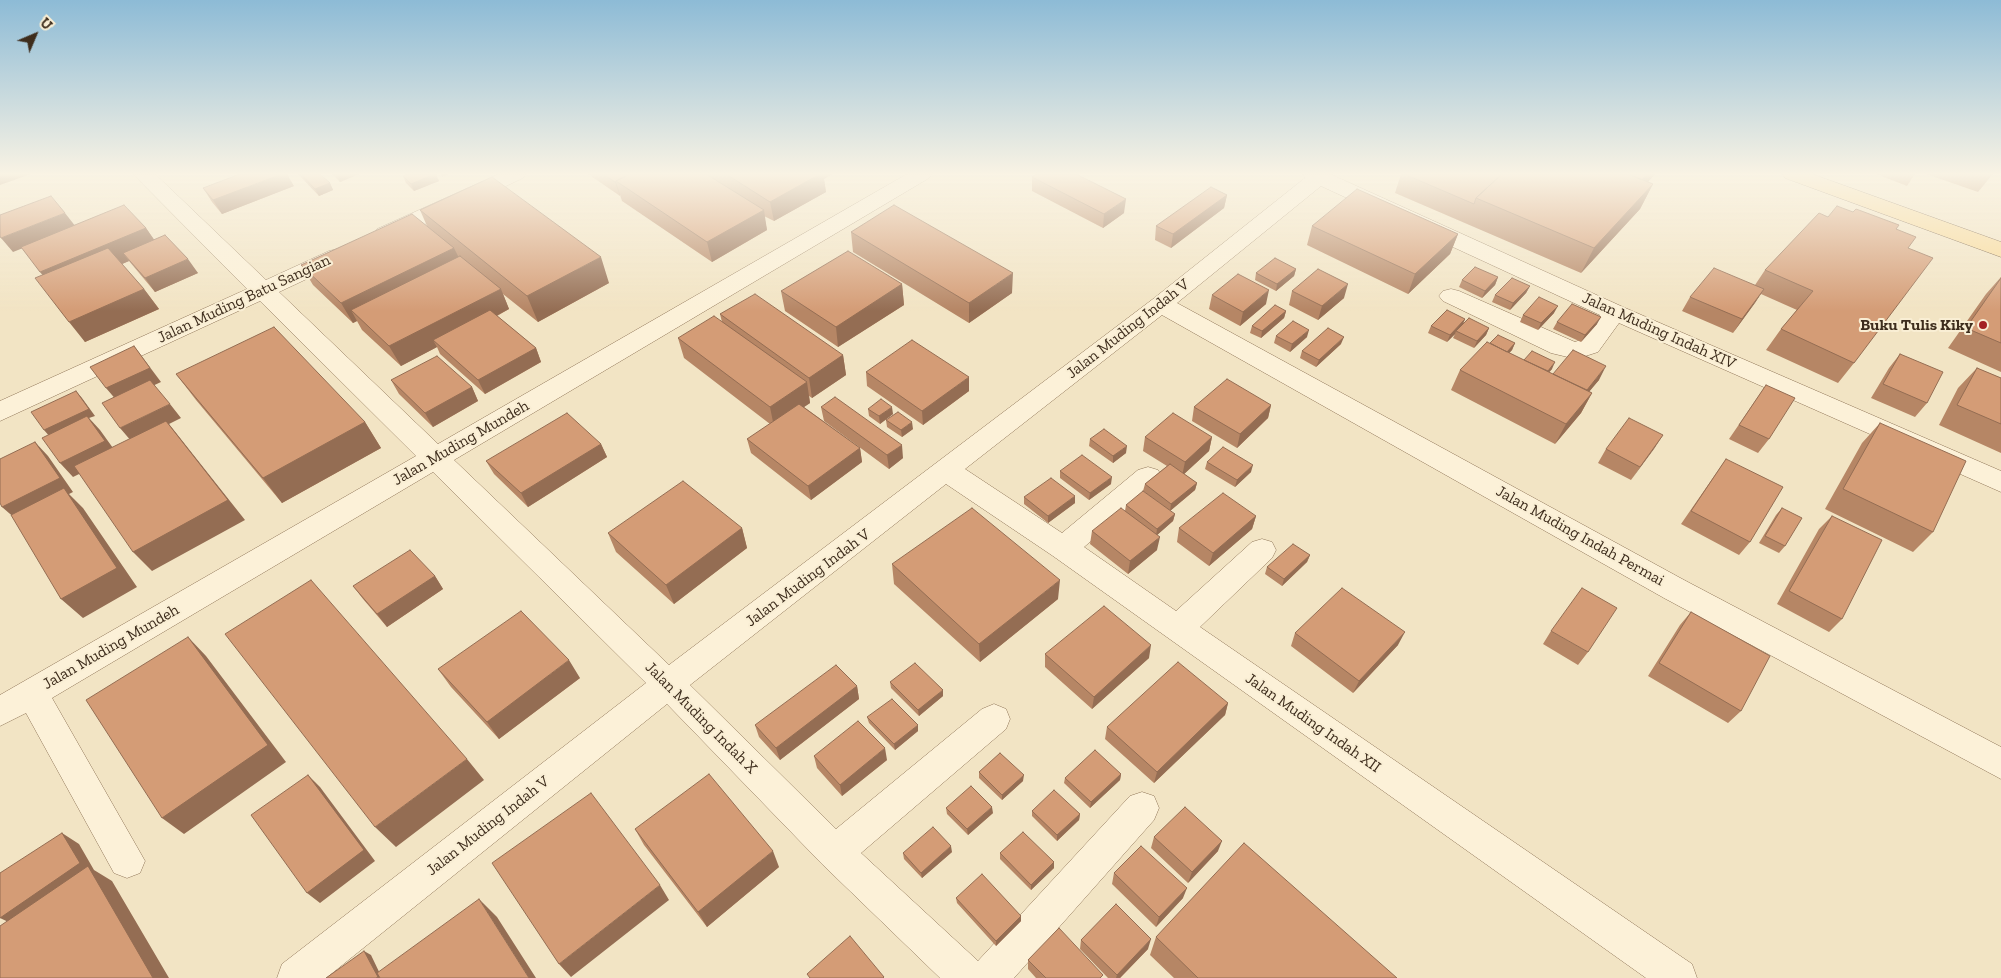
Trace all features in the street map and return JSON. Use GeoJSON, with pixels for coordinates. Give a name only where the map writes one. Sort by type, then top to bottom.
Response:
{"type":"FeatureCollection","features":[{"type":"Feature","properties":{"kind":"main road"},"geometry":{"type":"LineString","coordinates":[[1918,220],[2001,250]]}},
{"type":"Feature","properties":{"kind":"street","name":"Jalan Muding Indah X"},"geometry":{"type":"LineString","coordinates":[[190,220],[668,684],[835,852],[969,976]]}},
{"type":"Feature","properties":{"kind":"street","name":"Jalan Muding Batu Sangian"},"geometry":{"type":"LineString","coordinates":[[0,412],[417,220]]}},
{"type":"Feature","properties":{"kind":"street","name":"Jalan Muding Mundeh"},"geometry":{"type":"LineString","coordinates":[[0,712],[844,220]]}},
{"type":"Feature","properties":{"kind":"street","name":"Jalan Muding Indah V"},"geometry":{"type":"LineString","coordinates":[[296,978],[668,684],[1161,304],[1262,220]]}},
{"type":"Feature","properties":{"kind":"street","name":"Jalan Muding Indah XIV"},"geometry":{"type":"LineString","coordinates":[[1414,220],[1616,312],[2001,482]]}},
{"type":"Feature","properties":{"kind":"street"},"geometry":{"type":"LineString","coordinates":[[1450,296],[1560,347],[1576,351],[1589,346],[1616,312]]}},
{"type":"Feature","properties":{"kind":"street","name":"Jalan Muding Indah Permai"},"geometry":{"type":"LineString","coordinates":[[1161,304],[1674,589],[2001,764]]}},
{"type":"Feature","properties":{"kind":"street","name":"Jalan Muding Indah XII"},"geometry":{"type":"LineString","coordinates":[[947,470],[1063,548],[1678,978]]}},
{"type":"Feature","properties":{"kind":"street"},"geometry":{"type":"LineString","coordinates":[[1063,548],[1148,477]]}},
{"type":"Feature","properties":{"kind":"street"},"geometry":{"type":"LineString","coordinates":[[1178,628],[1262,550]]}},
{"type":"Feature","properties":{"kind":"street"},"geometry":{"type":"LineString","coordinates":[[32,693],[128,861]]}},
{"type":"Feature","properties":{"kind":"street"},"geometry":{"type":"LineString","coordinates":[[835,852],[994,719]]}},
{"type":"Feature","properties":{"kind":"street"},"geometry":{"type":"LineString","coordinates":[[969,976],[1142,808]]}},
{"type":"Feature","properties":{"kind":"building"},"geometry":{"type":"Polygon","coordinates":[[[0,220],[48,220],[1,238],[0,220]]]}},
{"type":"Feature","properties":{"kind":"building"},"geometry":{"type":"Polygon","coordinates":[[[88,220],[138,220],[146,228],[40,272],[21,247],[88,220]]]}},
{"type":"Feature","properties":{"kind":"building"},"geometry":{"type":"Polygon","coordinates":[[[400,220],[419,220],[454,248],[341,303],[301,265],[400,220]]]}},
{"type":"Feature","properties":{"kind":"building"},"geometry":{"type":"Polygon","coordinates":[[[432,220],[550,220],[601,257],[527,296],[432,220]]]}},
{"type":"Feature","properties":{"kind":"building"},"geometry":{"type":"Polygon","coordinates":[[[674,220],[747,220],[707,242],[674,220]]]}},
{"type":"Feature","properties":{"kind":"building"},"geometry":{"type":"Polygon","coordinates":[[[871,220],[920,220],[1013,273],[969,303],[851,232],[871,220]]]}},
{"type":"Feature","properties":{"kind":"building"},"geometry":{"type":"Polygon","coordinates":[[[1165,220],[1193,220],[1173,234],[1156,226],[1165,220]]]}},
{"type":"Feature","properties":{"kind":"building"},"geometry":{"type":"Polygon","coordinates":[[[1320,220],[1426,220],[1458,234],[1415,274],[1312,226],[1320,220]]]}},
{"type":"Feature","properties":{"kind":"building"},"geometry":{"type":"Polygon","coordinates":[[[1527,220],[1620,220],[1594,248],[1527,220]]]}},
{"type":"Feature","properties":{"kind":"building"},"geometry":{"type":"Polygon","coordinates":[[[1813,220],[1885,220],[1899,225],[1896,229],[1916,237],[1908,248],[1933,258],[1854,363],[1781,329],[1813,291],[1765,270],[1813,220]]]}},
{"type":"Feature","properties":{"kind":"building"},"geometry":{"type":"Polygon","coordinates":[[[165,235],[188,259],[145,278],[123,253],[165,235]]]}},
{"type":"Feature","properties":{"kind":"building"},"geometry":{"type":"Polygon","coordinates":[[[108,248],[144,289],[69,322],[35,278],[108,248]]]}},
{"type":"Feature","properties":{"kind":"building"},"geometry":{"type":"Polygon","coordinates":[[[848,251],[902,284],[836,327],[781,291],[848,251]]]}},
{"type":"Feature","properties":{"kind":"building"},"geometry":{"type":"Polygon","coordinates":[[[460,256],[501,289],[389,346],[351,310],[460,256]]]}},
{"type":"Feature","properties":{"kind":"building"},"geometry":{"type":"Polygon","coordinates":[[[1275,258],[1296,269],[1277,284],[1256,273],[1275,258]]]}},
{"type":"Feature","properties":{"kind":"building"},"geometry":{"type":"Polygon","coordinates":[[[1475,267],[1498,277],[1485,291],[1462,280],[1475,267]]]}},
{"type":"Feature","properties":{"kind":"building"},"geometry":{"type":"Polygon","coordinates":[[[1714,268],[1764,289],[1742,319],[1690,297],[1714,268]]]}},
{"type":"Feature","properties":{"kind":"building"},"geometry":{"type":"Polygon","coordinates":[[[1318,269],[1348,284],[1322,306],[1292,291],[1318,269]]]}},
{"type":"Feature","properties":{"kind":"building"},"geometry":{"type":"Polygon","coordinates":[[[1238,274],[1269,290],[1243,312],[1212,295],[1238,274]]]}},
{"type":"Feature","properties":{"kind":"building"},"geometry":{"type":"Polygon","coordinates":[[[1512,278],[1530,286],[1513,303],[1495,295],[1512,278]]]}},
{"type":"Feature","properties":{"kind":"building"},"geometry":{"type":"Polygon","coordinates":[[[2001,278],[2001,343],[1966,328],[2001,278]]]}},
{"type":"Feature","properties":{"kind":"building"},"geometry":{"type":"Polygon","coordinates":[[[755,294],[843,355],[809,378],[720,314],[755,294]]]}},
{"type":"Feature","properties":{"kind":"building"},"geometry":{"type":"Polygon","coordinates":[[[1539,297],[1558,306],[1541,323],[1523,315],[1539,297]]]}},
{"type":"Feature","properties":{"kind":"building"},"geometry":{"type":"Polygon","coordinates":[[[1572,304],[1601,317],[1585,335],[1557,322],[1572,304]]]}},
{"type":"Feature","properties":{"kind":"building"},"geometry":{"type":"Polygon","coordinates":[[[1275,305],[1286,311],[1262,331],[1252,326],[1275,305]]]}},
{"type":"Feature","properties":{"kind":"building"},"geometry":{"type":"Polygon","coordinates":[[[490,310],[536,348],[478,380],[433,340],[490,310]]]}},
{"type":"Feature","properties":{"kind":"building"},"geometry":{"type":"Polygon","coordinates":[[[1447,310],[1465,319],[1450,335],[1431,326],[1447,310]]]}},
{"type":"Feature","properties":{"kind":"building"},"geometry":{"type":"Polygon","coordinates":[[[714,316],[807,382],[770,407],[678,338],[714,316]]]}},
{"type":"Feature","properties":{"kind":"building"},"geometry":{"type":"Polygon","coordinates":[[[1469,318],[1489,328],[1477,341],[1456,331],[1469,318]]]}},
{"type":"Feature","properties":{"kind":"building"},"geometry":{"type":"Polygon","coordinates":[[[1293,321],[1309,330],[1292,344],[1276,336],[1293,321]]]}},
{"type":"Feature","properties":{"kind":"building"},"geometry":{"type":"Polygon","coordinates":[[[274,327],[365,422],[263,478],[176,374],[274,327]]]}},
{"type":"Feature","properties":{"kind":"building"},"geometry":{"type":"Polygon","coordinates":[[[1328,328],[1344,337],[1319,360],[1302,351],[1328,328]]]}},
{"type":"Feature","properties":{"kind":"building"},"geometry":{"type":"Polygon","coordinates":[[[1498,335],[1515,343],[1507,352],[1490,343],[1498,335]]]}},
{"type":"Feature","properties":{"kind":"building"},"geometry":{"type":"Polygon","coordinates":[[[912,340],[969,377],[922,411],[866,372],[912,340]]]}},
{"type":"Feature","properties":{"kind":"building"},"geometry":{"type":"Polygon","coordinates":[[[1487,342],[1592,393],[1566,424],[1460,370],[1487,342]]]}},
{"type":"Feature","properties":{"kind":"building"},"geometry":{"type":"Polygon","coordinates":[[[134,346],[150,368],[106,388],[90,367],[134,346]]]}},
{"type":"Feature","properties":{"kind":"building"},"geometry":{"type":"Polygon","coordinates":[[[1573,350],[1606,366],[1587,390],[1553,374],[1573,350]]]}},
{"type":"Feature","properties":{"kind":"building"},"geometry":{"type":"Polygon","coordinates":[[[1532,351],[1555,362],[1548,371],[1524,360],[1532,351]]]}},
{"type":"Feature","properties":{"kind":"building"},"geometry":{"type":"Polygon","coordinates":[[[1900,354],[1943,372],[1927,403],[1883,384],[1900,354]]]}},
{"type":"Feature","properties":{"kind":"building"},"geometry":{"type":"Polygon","coordinates":[[[437,356],[472,387],[425,413],[391,380],[437,356]]]}},
{"type":"Feature","properties":{"kind":"building"},"geometry":{"type":"Polygon","coordinates":[[[1977,368],[2001,378],[2001,424],[1957,405],[1977,368]]]}},
{"type":"Feature","properties":{"kind":"building"},"geometry":{"type":"Polygon","coordinates":[[[1227,379],[1271,405],[1240,434],[1194,407],[1227,379]]]}},
{"type":"Feature","properties":{"kind":"building"},"geometry":{"type":"Polygon","coordinates":[[[150,380],[170,404],[120,428],[102,403],[150,380]]]}},
{"type":"Feature","properties":{"kind":"building"},"geometry":{"type":"Polygon","coordinates":[[[1766,385],[1795,398],[1769,439],[1739,425],[1766,385]]]}},
{"type":"Feature","properties":{"kind":"building"},"geometry":{"type":"Polygon","coordinates":[[[76,391],[89,409],[44,430],[31,412],[76,391]]]}},
{"type":"Feature","properties":{"kind":"building"},"geometry":{"type":"Polygon","coordinates":[[[835,397],[902,445],[887,455],[821,407],[835,397]]]}},
{"type":"Feature","properties":{"kind":"building"},"geometry":{"type":"Polygon","coordinates":[[[881,399],[892,407],[879,416],[868,409],[881,399]]]}},
{"type":"Feature","properties":{"kind":"building"},"geometry":{"type":"Polygon","coordinates":[[[799,404],[860,448],[808,486],[747,439],[799,404]]]}},
{"type":"Feature","properties":{"kind":"building"},"geometry":{"type":"Polygon","coordinates":[[[898,412],[912,422],[901,430],[886,420],[898,412]]]}},
{"type":"Feature","properties":{"kind":"building"},"geometry":{"type":"Polygon","coordinates":[[[567,413],[601,444],[521,493],[486,461],[567,413]]]}},
{"type":"Feature","properties":{"kind":"building"},"geometry":{"type":"Polygon","coordinates":[[[1173,413],[1212,437],[1185,462],[1145,437],[1173,413]]]}},
{"type":"Feature","properties":{"kind":"building"},"geometry":{"type":"Polygon","coordinates":[[[87,416],[105,441],[60,463],[42,438],[87,416]]]}},
{"type":"Feature","properties":{"kind":"building"},"geometry":{"type":"Polygon","coordinates":[[[1629,418],[1663,435],[1640,467],[1606,449],[1629,418]]]}},
{"type":"Feature","properties":{"kind":"building"},"geometry":{"type":"Polygon","coordinates":[[[166,421],[228,500],[133,552],[74,466],[166,421]]]}},
{"type":"Feature","properties":{"kind":"building"},"geometry":{"type":"Polygon","coordinates":[[[1880,423],[1966,461],[1933,532],[1843,489],[1880,423]]]}},
{"type":"Feature","properties":{"kind":"building"},"geometry":{"type":"Polygon","coordinates":[[[1104,429],[1127,446],[1113,456],[1090,439],[1104,429]]]}},
{"type":"Feature","properties":{"kind":"building"},"geometry":{"type":"Polygon","coordinates":[[[35,442],[60,478],[2,507],[0,503],[0,459],[35,442]]]}},
{"type":"Feature","properties":{"kind":"building"},"geometry":{"type":"Polygon","coordinates":[[[1223,447],[1253,465],[1237,480],[1207,462],[1223,447]]]}},
{"type":"Feature","properties":{"kind":"building"},"geometry":{"type":"Polygon","coordinates":[[[1082,455],[1112,477],[1090,493],[1060,471],[1082,455]]]}},
{"type":"Feature","properties":{"kind":"building"},"geometry":{"type":"Polygon","coordinates":[[[1726,459],[1783,487],[1750,542],[1691,511],[1726,459]]]}},
{"type":"Feature","properties":{"kind":"building"},"geometry":{"type":"Polygon","coordinates":[[[1170,464],[1197,483],[1171,504],[1145,484],[1170,464]]]}},
{"type":"Feature","properties":{"kind":"building"},"geometry":{"type":"Polygon","coordinates":[[[1051,478],[1075,496],[1048,516],[1024,497],[1051,478]]]}},
{"type":"Feature","properties":{"kind":"building"},"geometry":{"type":"Polygon","coordinates":[[[683,481],[742,528],[666,585],[608,533],[683,481]]]}},
{"type":"Feature","properties":{"kind":"building"},"geometry":{"type":"Polygon","coordinates":[[[64,488],[117,568],[61,599],[11,515],[64,488]]]}},
{"type":"Feature","properties":{"kind":"building"},"geometry":{"type":"Polygon","coordinates":[[[1143,491],[1175,514],[1157,529],[1126,505],[1143,491]]]}},
{"type":"Feature","properties":{"kind":"building"},"geometry":{"type":"Polygon","coordinates":[[[1223,493],[1256,516],[1213,553],[1179,528],[1223,493]]]}},
{"type":"Feature","properties":{"kind":"building"},"geometry":{"type":"Polygon","coordinates":[[[972,508],[1060,580],[979,644],[892,564],[972,508]]]}},
{"type":"Feature","properties":{"kind":"building"},"geometry":{"type":"Polygon","coordinates":[[[1121,508],[1160,537],[1130,561],[1092,531],[1121,508]]]}},
{"type":"Feature","properties":{"kind":"building"},"geometry":{"type":"Polygon","coordinates":[[[1782,508],[1802,518],[1785,546],[1765,536],[1782,508]]]}},
{"type":"Feature","properties":{"kind":"building"},"geometry":{"type":"Polygon","coordinates":[[[1832,516],[1882,540],[1842,619],[1789,591],[1832,516]]]}},
{"type":"Feature","properties":{"kind":"building"},"geometry":{"type":"Polygon","coordinates":[[[1293,544],[1310,555],[1284,579],[1267,567],[1293,544]]]}},
{"type":"Feature","properties":{"kind":"building"},"geometry":{"type":"Polygon","coordinates":[[[410,550],[435,576],[377,614],[353,586],[410,550]]]}},
{"type":"Feature","properties":{"kind":"building"},"geometry":{"type":"Polygon","coordinates":[[[311,580],[467,759],[375,827],[225,634],[311,580]]]}},
{"type":"Feature","properties":{"kind":"building"},"geometry":{"type":"Polygon","coordinates":[[[1342,588],[1405,632],[1359,681],[1295,633],[1342,588]]]}},
{"type":"Feature","properties":{"kind":"building"},"geometry":{"type":"Polygon","coordinates":[[[1582,588],[1617,608],[1588,652],[1551,631],[1582,588]]]}},
{"type":"Feature","properties":{"kind":"building"},"geometry":{"type":"Polygon","coordinates":[[[1104,606],[1151,645],[1094,697],[1045,654],[1104,606]]]}},
{"type":"Feature","properties":{"kind":"building"},"geometry":{"type":"Polygon","coordinates":[[[521,611],[569,660],[487,722],[438,669],[521,611]]]}},
{"type":"Feature","properties":{"kind":"building"},"geometry":{"type":"Polygon","coordinates":[[[1691,612],[1770,656],[1741,711],[1659,663],[1691,612]]]}},
{"type":"Feature","properties":{"kind":"building"},"geometry":{"type":"Polygon","coordinates":[[[188,637],[268,745],[162,818],[86,700],[188,637]]]}},
{"type":"Feature","properties":{"kind":"building"},"geometry":{"type":"Polygon","coordinates":[[[1178,662],[1228,703],[1157,772],[1107,727],[1178,662]]]}},
{"type":"Feature","properties":{"kind":"building"},"geometry":{"type":"Polygon","coordinates":[[[915,663],[943,690],[918,710],[890,682],[915,663]]]}},
{"type":"Feature","properties":{"kind":"building"},"geometry":{"type":"Polygon","coordinates":[[[836,665],[857,686],[776,748],[755,725],[836,665]]]}},
{"type":"Feature","properties":{"kind":"building"},"geometry":{"type":"Polygon","coordinates":[[[892,699],[918,725],[894,744],[867,717],[892,699]]]}},
{"type":"Feature","properties":{"kind":"building"},"geometry":{"type":"Polygon","coordinates":[[[858,721],[885,748],[840,785],[814,756],[858,721]]]}},
{"type":"Feature","properties":{"kind":"building"},"geometry":{"type":"Polygon","coordinates":[[[1095,750],[1121,774],[1091,802],[1065,778],[1095,750]]]}},
{"type":"Feature","properties":{"kind":"building"},"geometry":{"type":"Polygon","coordinates":[[[1000,753],[1024,775],[1002,795],[979,772],[1000,753]]]}},
{"type":"Feature","properties":{"kind":"building"},"geometry":{"type":"Polygon","coordinates":[[[709,774],[773,851],[698,912],[635,829],[709,774]]]}},
{"type":"Feature","properties":{"kind":"building"},"geometry":{"type":"Polygon","coordinates":[[[308,775],[364,850],[307,893],[251,815],[308,775]]]}},
{"type":"Feature","properties":{"kind":"building"},"geometry":{"type":"Polygon","coordinates":[[[971,786],[992,807],[967,829],[946,808],[971,786]]]}},
{"type":"Feature","properties":{"kind":"building"},"geometry":{"type":"Polygon","coordinates":[[[1054,790],[1080,814],[1057,835],[1032,811],[1054,790]]]}},
{"type":"Feature","properties":{"kind":"building"},"geometry":{"type":"Polygon","coordinates":[[[591,793],[660,885],[559,964],[492,863],[591,793]]]}},
{"type":"Feature","properties":{"kind":"building"},"geometry":{"type":"Polygon","coordinates":[[[1185,807],[1222,841],[1192,872],[1154,837],[1185,807]]]}},
{"type":"Feature","properties":{"kind":"building"},"geometry":{"type":"Polygon","coordinates":[[[933,827],[951,846],[921,873],[903,853],[933,827]]]}},
{"type":"Feature","properties":{"kind":"building"},"geometry":{"type":"Polygon","coordinates":[[[1023,832],[1054,862],[1031,885],[1000,853],[1023,832]]]}},
{"type":"Feature","properties":{"kind":"building"},"geometry":{"type":"Polygon","coordinates":[[[62,833],[80,863],[0,918],[0,873],[62,833]]]}},
{"type":"Feature","properties":{"kind":"building"},"geometry":{"type":"Polygon","coordinates":[[[1244,843],[1397,978],[1198,978],[1156,937],[1244,843]]]}},
{"type":"Feature","properties":{"kind":"building"},"geometry":{"type":"Polygon","coordinates":[[[1141,846],[1187,888],[1159,917],[1114,873],[1141,846]]]}},
{"type":"Feature","properties":{"kind":"building"},"geometry":{"type":"Polygon","coordinates":[[[88,866],[153,978],[0,978],[0,926],[88,866]]]}},
{"type":"Feature","properties":{"kind":"building"},"geometry":{"type":"Polygon","coordinates":[[[982,874],[1021,916],[996,941],[956,898],[982,874]]]}},
{"type":"Feature","properties":{"kind":"building"},"geometry":{"type":"Polygon","coordinates":[[[479,899],[529,978],[380,978],[377,973],[479,899]]]}},
{"type":"Feature","properties":{"kind":"building"},"geometry":{"type":"Polygon","coordinates":[[[1116,904],[1151,939],[1117,975],[1081,940],[1116,904]]]}},
{"type":"Feature","properties":{"kind":"building"},"geometry":{"type":"Polygon","coordinates":[[[1059,928],[1103,975],[1100,978],[1046,978],[1028,960],[1059,928]]]}},
{"type":"Feature","properties":{"kind":"building"},"geometry":{"type":"Polygon","coordinates":[[[850,936],[884,977],[810,978],[807,974],[850,936]]]}},
{"type":"Feature","properties":{"kind":"building"},"geometry":{"type":"Polygon","coordinates":[[[364,951],[378,977],[326,978],[364,951]]]}},
{"type":"Feature","properties":{"kind":"place","name":"Buku Tulis Kiky"},"geometry":{"type":"Point","coordinates":[1983,325]}}]}
